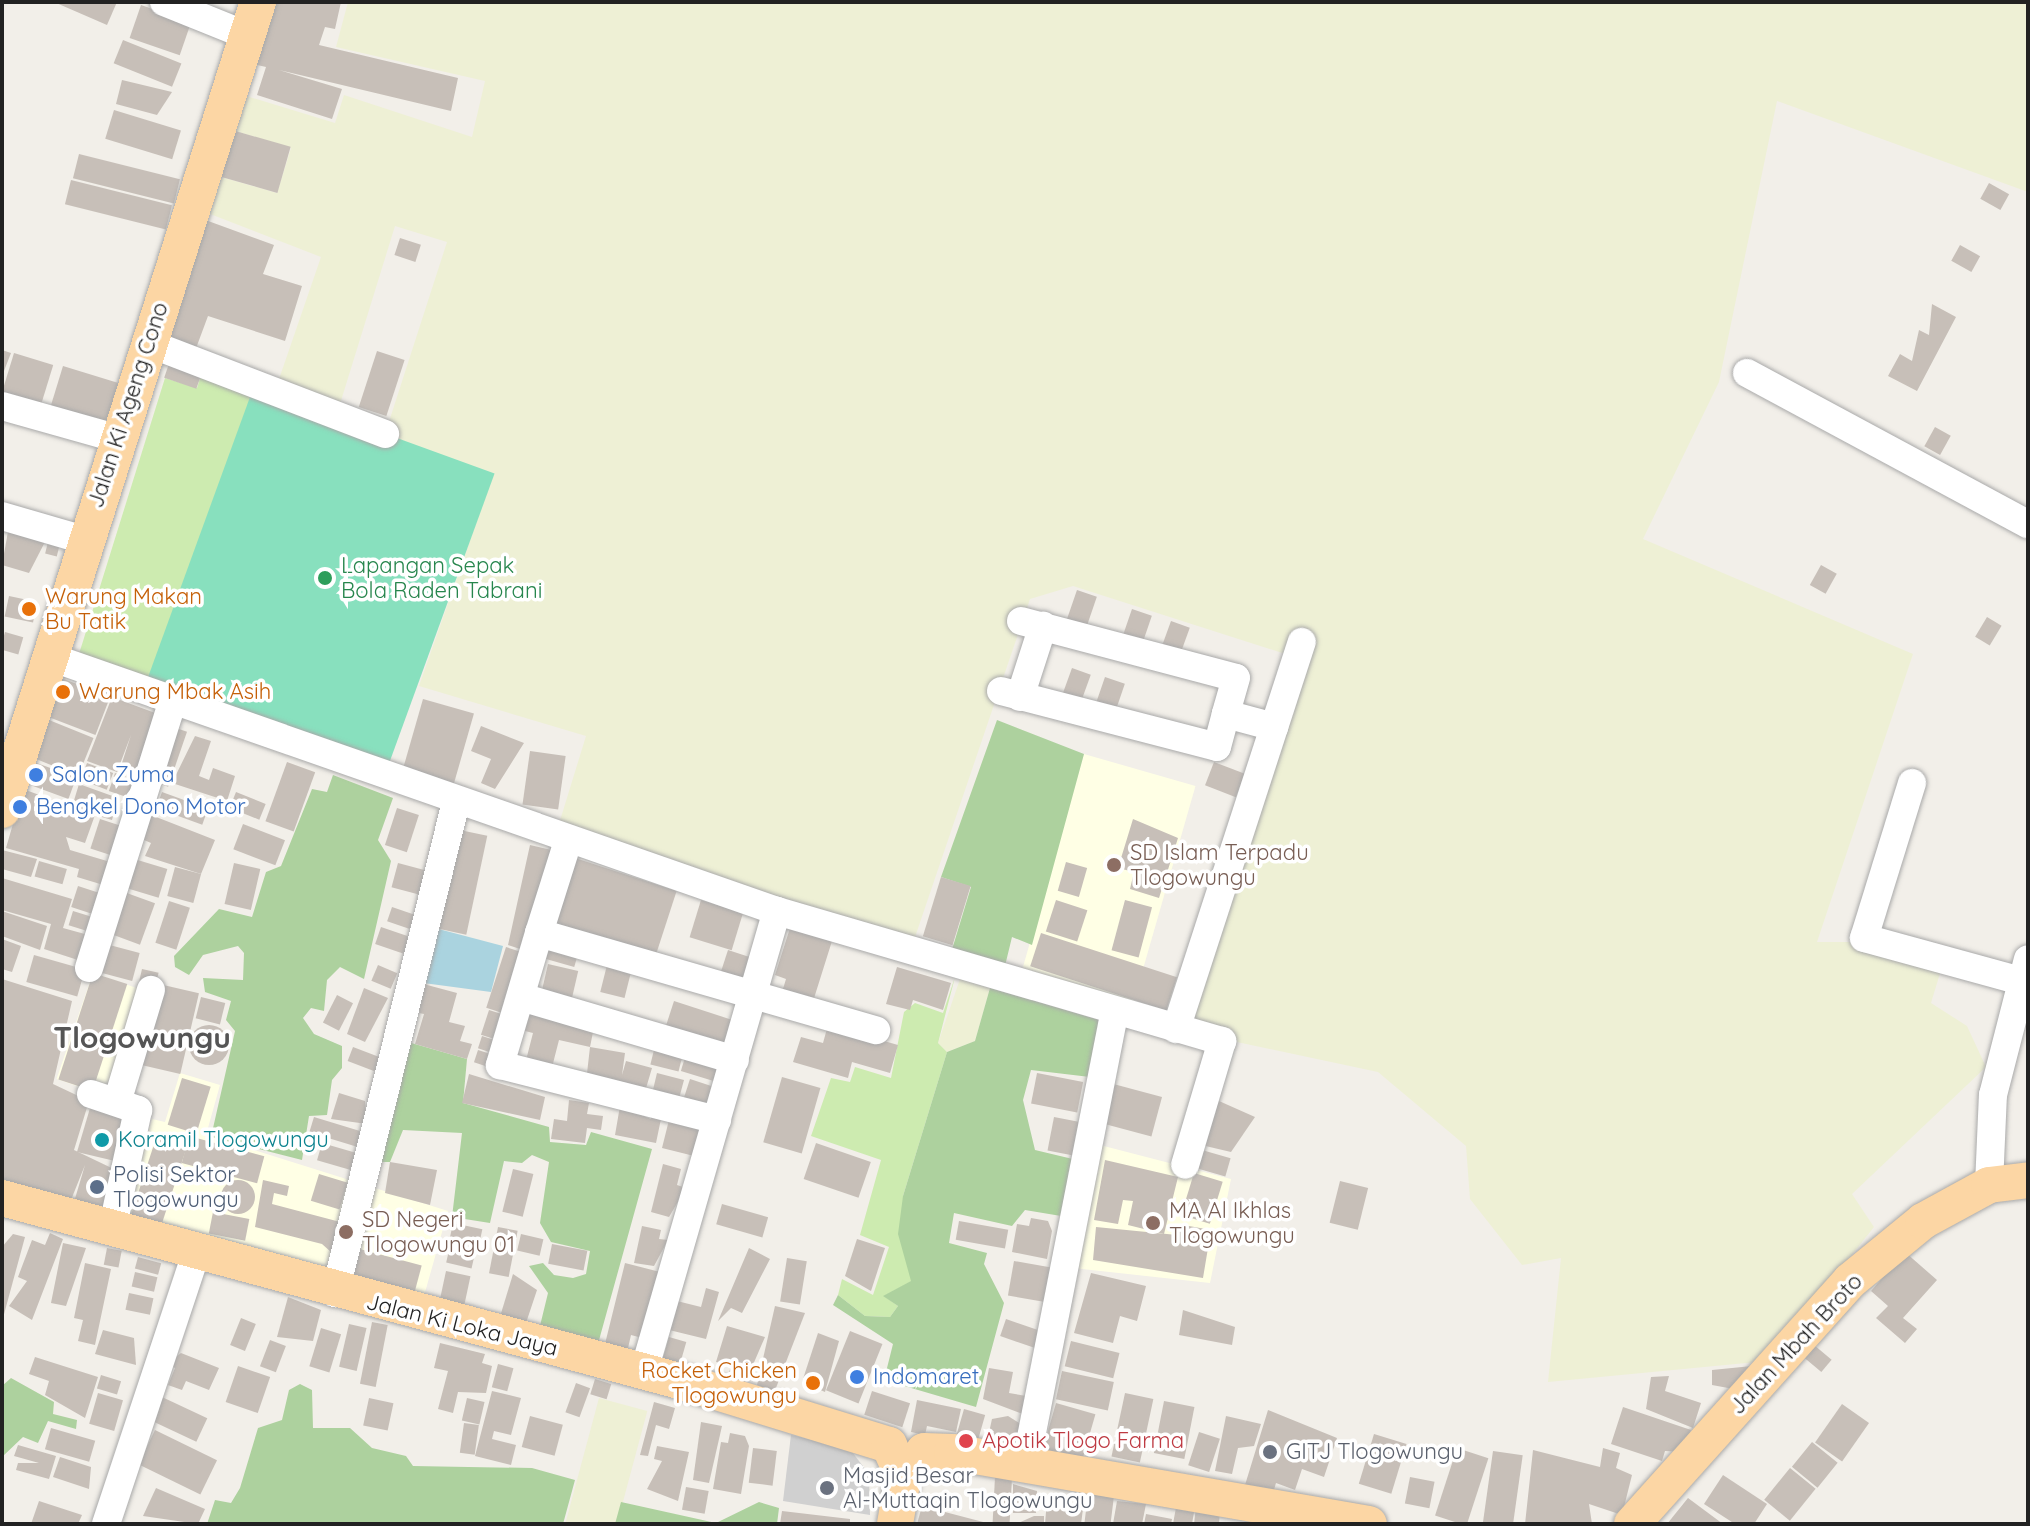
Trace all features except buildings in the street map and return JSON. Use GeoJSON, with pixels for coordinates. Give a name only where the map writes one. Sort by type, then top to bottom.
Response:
{"type":"FeatureCollection","features":[{"type":"Feature","properties":{"kind":"main road","name":"Jalan Ki Ageng Cono"},"geometry":{"type":"LineString","coordinates":[[2,810],[116,438],[258,2]]}},
{"type":"Feature","properties":{"kind":"main road","name":"Jalan Mbah Broto"},"geometry":{"type":"LineString","coordinates":[[1632,1524],[1850,1281],[1923,1221],[1989,1185],[2028,1180]]}},
{"type":"Feature","properties":{"kind":"main road","name":"Jalan Ki Loka Jaya"},"geometry":{"type":"LineString","coordinates":[[2,1198],[335,1293],[644,1371],[905,1458]]}},
{"type":"Feature","properties":{"kind":"main road"},"geometry":{"type":"LineString","coordinates":[[895,1524],[905,1458],[1026,1463],[1369,1524]]}},
{"type":"Feature","properties":{"kind":"street"},"geometry":{"type":"LineString","coordinates":[[164,2],[248,36]]}},
{"type":"Feature","properties":{"kind":"street"},"geometry":{"type":"LineString","coordinates":[[148,343],[385,434]]}},
{"type":"Feature","properties":{"kind":"street"},"geometry":{"type":"LineString","coordinates":[[1747,373],[2028,524]]}},
{"type":"Feature","properties":{"kind":"street"},"geometry":{"type":"LineString","coordinates":[[2,406],[116,438]]}},
{"type":"Feature","properties":{"kind":"street"},"geometry":{"type":"LineString","coordinates":[[2,516],[84,540]]}},
{"type":"Feature","properties":{"kind":"street"},"geometry":{"type":"LineString","coordinates":[[1032,623],[1236,678],[1226,714],[1217,747],[1011,694],[1032,623]]}},
{"type":"Feature","properties":{"kind":"street"},"geometry":{"type":"LineString","coordinates":[[1176,1029],[1302,642]]}},
{"type":"Feature","properties":{"kind":"street"},"geometry":{"type":"LineString","coordinates":[[50,657],[172,703],[777,911],[1114,1014],[1222,1041],[1185,1165]]}},
{"type":"Feature","properties":{"kind":"street"},"geometry":{"type":"LineString","coordinates":[[89,968],[172,703]]}},
{"type":"Feature","properties":{"kind":"street"},"geometry":{"type":"LineString","coordinates":[[1226,714],[1274,727]]}},
{"type":"Feature","properties":{"kind":"street"},"geometry":{"type":"LineString","coordinates":[[1912,783],[1864,938],[2024,970],[1993,1095],[1989,1185]]}},
{"type":"Feature","properties":{"kind":"street"},"geometry":{"type":"LineString","coordinates":[[335,1293],[456,802]]}},
{"type":"Feature","properties":{"kind":"street"},"geometry":{"type":"LineString","coordinates":[[568,841],[500,1065],[717,1120]]}},
{"type":"Feature","properties":{"kind":"street"},"geometry":{"type":"LineString","coordinates":[[644,1371],[777,911]]}},
{"type":"Feature","properties":{"kind":"street"},"geometry":{"type":"LineString","coordinates":[[539,933],[751,1000],[876,1030]]}},
{"type":"Feature","properties":{"kind":"street"},"geometry":{"type":"LineString","coordinates":[[112,1230],[140,1128],[138,1110],[104,1096],[151,990]]}},
{"type":"Feature","properties":{"kind":"street"},"geometry":{"type":"LineString","coordinates":[[521,997],[735,1060]]}},
{"type":"Feature","properties":{"kind":"street"},"geometry":{"type":"LineString","coordinates":[[1026,1463],[1114,1014]]}},
{"type":"Feature","properties":{"kind":"street"},"geometry":{"type":"LineString","coordinates":[[106,1524],[196,1253]]}},
{"type":"Feature","properties":{"kind":"shaded area"},"geometry":{"type":"Polygon","coordinates":[[[348,2],[2028,2],[2028,192],[1777,101],[1719,382],[1643,539],[1913,654],[1817,942],[1855,942],[1941,970],[1931,1003],[1967,1026],[1986,1067],[1852,1194],[1874,1227],[1767,1361],[1548,1382],[1561,1258],[1522,1265],[1470,1199],[1466,1146],[1378,1072],[1176,1029],[1295,657],[1073,586],[1030,599],[913,943],[558,827],[586,736],[419,686],[493,475],[385,434],[447,242],[395,226],[340,404],[278,382],[321,257],[205,212],[218,176],[277,193],[291,148],[232,130],[243,95],[335,123],[344,95],[472,137],[485,81],[336,47],[348,2]]]}},
{"type":"Feature","properties":{"kind":"shaded area","name":"SD Islam Terpadu Tlogowungu"},"geometry":{"type":"Polygon","coordinates":[[[1084,754],[1196,786],[1133,1004],[1021,972],[1084,754]]]}},
{"type":"Feature","properties":{"kind":"shaded area"},"geometry":{"type":"Polygon","coordinates":[[[93,973],[143,990],[107,1096],[57,1079],[93,973]]]}},
{"type":"Feature","properties":{"kind":"shaded area"},"geometry":{"type":"Polygon","coordinates":[[[960,979],[990,988],[975,1041],[947,1052],[938,1043],[960,979]]]}},
{"type":"Feature","properties":{"kind":"shaded area"},"geometry":{"type":"Polygon","coordinates":[[[180,1073],[220,1085],[206,1135],[448,1211],[422,1303],[123,1219],[152,1119],[165,1122],[180,1073]]]}},
{"type":"Feature","properties":{"kind":"shaded area","name":"MA Al Ikhlas Tlogowungu"},"geometry":{"type":"Polygon","coordinates":[[[1100,1145],[1231,1179],[1210,1283],[1073,1268],[1100,1145]]]}},
{"type":"Feature","properties":{"kind":"shaded area"},"geometry":{"type":"Polygon","coordinates":[[[599,1398],[647,1411],[617,1524],[565,1524],[599,1398]]]}},
{"type":"Feature","properties":{"kind":"shaded area","name":"Masjid Besar Al-Muttaqin Tlogowungu"},"geometry":{"type":"Polygon","coordinates":[[[791,1435],[849,1448],[869,1474],[870,1515],[783,1501],[791,1435]]]}},
{"type":"Feature","properties":{"kind":"green space"},"geometry":{"type":"Polygon","coordinates":[[[204,366],[254,386],[160,682],[79,654],[165,378],[197,388],[204,366]]]}},
{"type":"Feature","properties":{"kind":"green space","name":"Lapangan Sepak Bola Raden Tabrani"},"geometry":{"type":"Polygon","coordinates":[[[254,386],[495,474],[388,766],[148,678],[254,386]]]}},
{"type":"Feature","properties":{"kind":"green space"},"geometry":{"type":"Polygon","coordinates":[[[997,720],[1084,754],[1032,945],[1012,937],[1004,970],[950,956],[971,887],[941,877],[997,720]]]}},
{"type":"Feature","properties":{"kind":"green space"},"geometry":{"type":"Polygon","coordinates":[[[333,775],[393,798],[378,840],[391,861],[364,979],[340,967],[327,980],[324,1011],[311,1008],[303,1018],[314,1034],[342,1046],[342,1068],[332,1080],[327,1115],[309,1116],[302,1160],[211,1137],[235,1031],[226,1020],[231,1001],[205,992],[203,978],[243,980],[244,953],[238,946],[203,955],[189,975],[175,967],[174,956],[219,909],[252,917],[266,872],[281,866],[312,789],[327,792],[333,775]]]}},
{"type":"Feature","properties":{"kind":"green space"},"geometry":{"type":"Polygon","coordinates":[[[955,977],[938,1043],[947,1052],[903,1196],[912,1281],[884,1296],[898,1306],[890,1317],[865,1316],[838,1295],[842,1279],[873,1295],[889,1247],[860,1235],[881,1160],[811,1136],[831,1078],[850,1082],[855,1067],[891,1078],[904,1012],[915,1003],[943,1013],[955,977]]]}},
{"type":"Feature","properties":{"kind":"green space"},"geometry":{"type":"Polygon","coordinates":[[[990,988],[1106,1022],[1090,1077],[1031,1070],[1023,1100],[1035,1150],[1081,1161],[1073,1218],[1025,1210],[1012,1226],[954,1213],[949,1243],[987,1253],[984,1264],[1004,1303],[976,1407],[884,1380],[893,1344],[833,1305],[838,1295],[865,1316],[890,1317],[898,1306],[883,1296],[911,1281],[898,1234],[903,1196],[947,1052],[975,1041],[990,988]]]}},
{"type":"Feature","properties":{"kind":"green space"},"geometry":{"type":"Polygon","coordinates":[[[401,1040],[467,1059],[463,1103],[549,1127],[550,1142],[586,1145],[591,1132],[652,1149],[596,1351],[538,1334],[548,1293],[529,1266],[543,1263],[554,1275],[573,1278],[586,1274],[590,1251],[551,1242],[540,1223],[549,1162],[532,1155],[522,1163],[504,1161],[490,1223],[452,1217],[462,1133],[403,1130],[390,1162],[372,1162],[401,1040]]]}},
{"type":"Feature","properties":{"kind":"green space"},"geometry":{"type":"Polygon","coordinates":[[[11,1378],[54,1402],[53,1414],[77,1420],[76,1429],[48,1421],[38,1443],[23,1437],[2,1457],[2,1386],[11,1378]]]}},
{"type":"Feature","properties":{"kind":"green space"},"geometry":{"type":"Polygon","coordinates":[[[300,1384],[312,1390],[313,1428],[350,1428],[372,1448],[406,1456],[413,1466],[532,1468],[575,1480],[563,1524],[207,1524],[215,1500],[231,1503],[240,1488],[258,1428],[282,1420],[289,1390],[300,1384]]]}},
{"type":"Feature","properties":{"kind":"green space"},"geometry":{"type":"Polygon","coordinates":[[[621,1502],[716,1523],[759,1502],[779,1508],[777,1524],[615,1524],[621,1502]]]}},
{"type":"Feature","properties":{"kind":"water"},"geometry":{"type":"Polygon","coordinates":[[[431,927],[503,946],[491,992],[416,982],[431,927]]]}},
{"type":"Feature","properties":{"kind":"place","name":"Lapangan Sepak Bola Raden Tabrani"},"geometry":{"type":"Point","coordinates":[325,578]}},
{"type":"Feature","properties":{"kind":"place","name":"Warung Makan Bu Tatik"},"geometry":{"type":"Point","coordinates":[29,609]}},
{"type":"Feature","properties":{"kind":"place","name":"Warung Mbak Asih"},"geometry":{"type":"Point","coordinates":[63,692]}},
{"type":"Feature","properties":{"kind":"place","name":"Salon Zuma"},"geometry":{"type":"Point","coordinates":[36,775]}},
{"type":"Feature","properties":{"kind":"place","name":"Bengkel Dono Motor"},"geometry":{"type":"Point","coordinates":[20,807]}},
{"type":"Feature","properties":{"kind":"place","name":"SD Islam Terpadu Tlogowungu"},"geometry":{"type":"Point","coordinates":[1114,865]}},
{"type":"Feature","properties":{"kind":"place","name":"Koramil Tlogowungu"},"geometry":{"type":"Point","coordinates":[102,1140]}},
{"type":"Feature","properties":{"kind":"place","name":"Polisi Sektor Tlogowungu"},"geometry":{"type":"Point","coordinates":[97,1187]}},
{"type":"Feature","properties":{"kind":"place","name":"MA Al Ikhlas Tlogowungu"},"geometry":{"type":"Point","coordinates":[1153,1223]}},
{"type":"Feature","properties":{"kind":"place","name":"SD Negeri Tlogowungu 01"},"geometry":{"type":"Point","coordinates":[346,1232]}},
{"type":"Feature","properties":{"kind":"place","name":"Indomaret"},"geometry":{"type":"Point","coordinates":[857,1377]}},
{"type":"Feature","properties":{"kind":"place","name":"Rocket Chicken Tlogowungu"},"geometry":{"type":"Point","coordinates":[813,1383]}},
{"type":"Feature","properties":{"kind":"place","name":"Apotik Tlogo Farma"},"geometry":{"type":"Point","coordinates":[966,1441]}},
{"type":"Feature","properties":{"kind":"place","name":"GITJ Tlogowungu"},"geometry":{"type":"Point","coordinates":[1270,1452]}},
{"type":"Feature","properties":{"kind":"place","name":"Masjid Besar Al-Muttaqin Tlogowungu"},"geometry":{"type":"Point","coordinates":[827,1488]}},
{"type":"Feature","properties":{"kind":"district","name":"Tlogowungu"},"geometry":{"type":"Point","coordinates":[142,1037]}}]}
